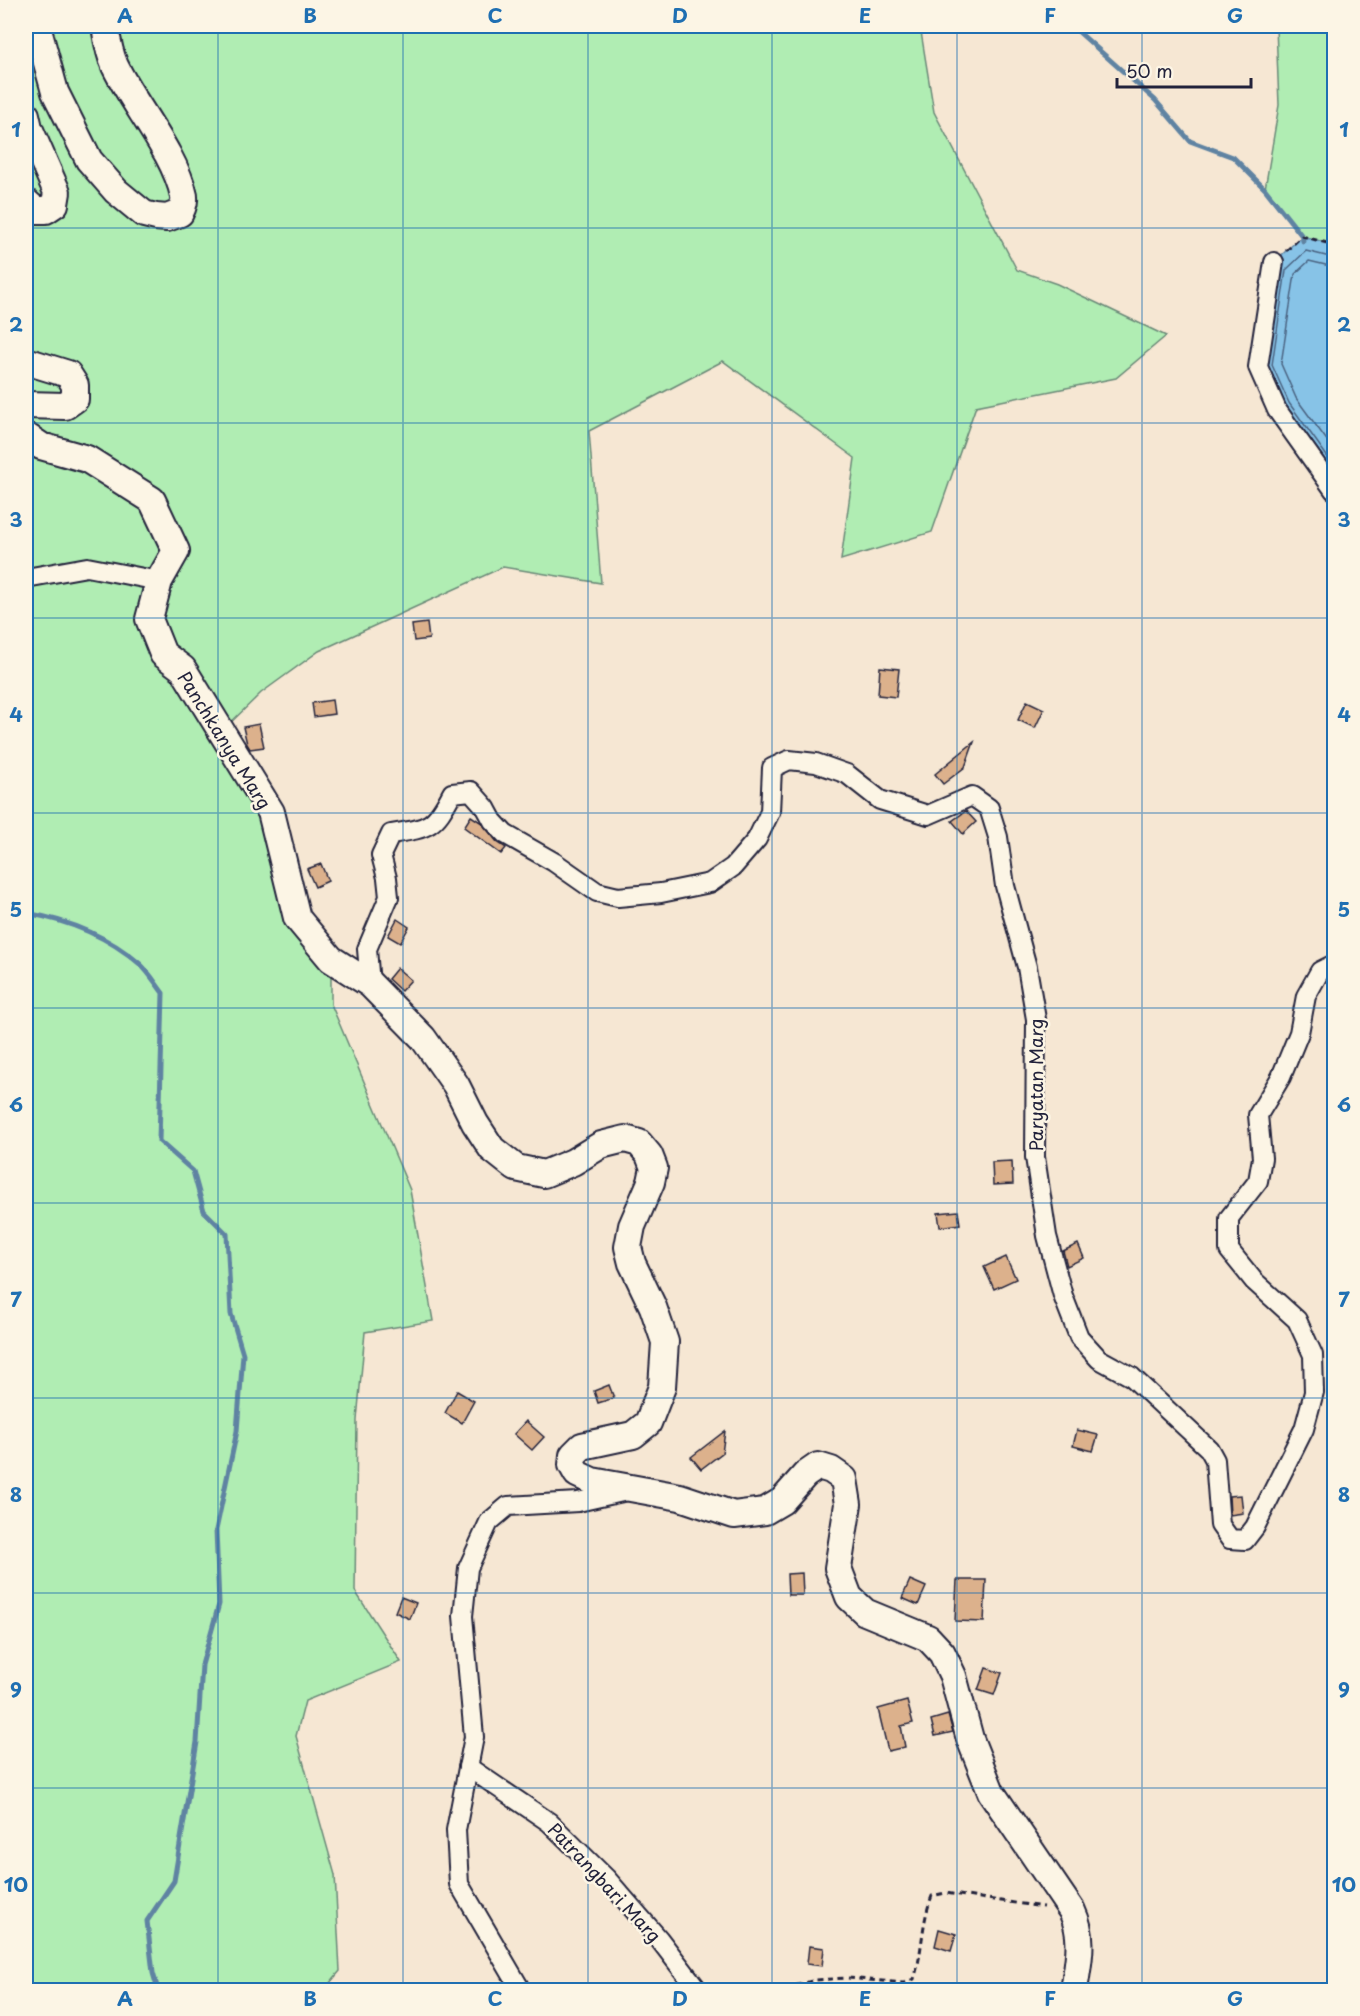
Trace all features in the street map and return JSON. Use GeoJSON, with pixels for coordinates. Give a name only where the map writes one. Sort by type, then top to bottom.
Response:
{"type":"FeatureCollection","features":[{"type":"Feature","properties":{"kind":"street"},"geometry":{"type":"LineString","coordinates":[[37,26],[55,92],[89,160],[116,191],[144,214],[167,218],[180,213],[184,206],[184,197],[172,164],[114,64],[105,26]]}},
{"type":"Feature","properties":{"kind":"street"},"geometry":{"type":"LineString","coordinates":[[26,115],[29,128],[57,192],[55,204],[46,210],[35,210],[26,202]]}},
{"type":"Feature","properties":{"kind":"street"},"geometry":{"type":"LineString","coordinates":[[1274,262],[1258,367],[1277,410],[1335,490]]}},
{"type":"Feature","properties":{"kind":"street"},"geometry":{"type":"LineString","coordinates":[[26,361],[68,374],[75,385],[75,399],[65,406],[26,405]]}},
{"type":"Feature","properties":{"kind":"street","name":"Panchkanya Marg"},"geometry":{"type":"LineString","coordinates":[[26,436],[41,446],[87,459],[152,500],[176,551],[159,581],[149,619],[152,630],[163,654],[183,669],[271,813],[297,918],[331,959],[370,984],[423,1038],[456,1085],[475,1123],[492,1149],[516,1168],[544,1174],[573,1162],[601,1145],[625,1138],[639,1143],[649,1155],[654,1168],[651,1182],[632,1227],[628,1247],[632,1263],[653,1307],[665,1342],[662,1387],[648,1423],[633,1435],[582,1446],[573,1455],[572,1465],[577,1474],[592,1481],[632,1490],[680,1497],[734,1515],[765,1511],[782,1501],[805,1475],[818,1467],[831,1470],[844,1479],[848,1504],[838,1568],[849,1597],[865,1612],[928,1638],[942,1653],[953,1676],[970,1739],[991,1792],[1072,1911],[1078,1925],[1080,1946],[1074,1990]]}},
{"type":"Feature","properties":{"kind":"street"},"geometry":{"type":"LineString","coordinates":[[26,578],[87,567],[159,581]]}},
{"type":"Feature","properties":{"kind":"street","name":"Paryatan Marg"},"geometry":{"type":"LineString","coordinates":[[370,984],[367,949],[389,897],[381,855],[391,834],[427,826],[440,817],[452,793],[471,791],[486,808],[492,821],[505,834],[554,862],[597,892],[618,897],[710,883],[733,867],[757,839],[770,812],[772,768],[789,760],[816,763],[847,774],[880,800],[928,814],[972,796],[989,808],[995,827],[1005,886],[1027,967],[1036,1018],[1035,1157],[1047,1236],[1063,1296],[1079,1337],[1099,1359],[1132,1377],[1209,1449],[1215,1460],[1220,1525],[1230,1539],[1245,1540],[1255,1527],[1304,1429],[1314,1392],[1313,1355],[1297,1320],[1254,1281],[1229,1250],[1229,1218],[1258,1181],[1262,1158],[1258,1115],[1286,1066],[1299,1033],[1306,996],[1320,971],[1335,964]]}},
{"type":"Feature","properties":{"kind":"street"},"geometry":{"type":"LineString","coordinates":[[521,1990],[459,1884],[456,1830],[474,1737],[463,1616],[468,1568],[489,1521],[508,1506],[578,1502],[632,1490]]}},
{"type":"Feature","properties":{"kind":"street","name":"Patrangbari Marg"},"geometry":{"type":"LineString","coordinates":[[468,1767],[549,1822],[606,1878],[659,1939],[698,1990]]}},
{"type":"Feature","properties":{"kind":"path"},"geometry":{"type":"LineString","coordinates":[[1274,262],[1302,236],[1335,245]]}},
{"type":"Feature","properties":{"kind":"path"},"geometry":{"type":"LineString","coordinates":[[787,1990],[815,1980],[847,1978],[904,1983],[914,1979],[920,1960],[925,1913],[932,1896],[945,1893],[1072,1911]]}},
{"type":"Feature","properties":{"kind":"green space"},"geometry":{"type":"Polygon","coordinates":[[[26,26],[920,26],[934,112],[1017,270],[1057,284],[1166,336],[1116,378],[976,406],[932,532],[841,560],[855,458],[723,361],[589,431],[601,583],[503,567],[319,651],[261,693],[222,731],[271,812],[297,918],[331,959],[331,1004],[410,1190],[433,1321],[365,1332],[357,1420],[355,1591],[401,1662],[305,1701],[296,1736],[335,1875],[340,1971],[324,1990],[26,1990],[26,26]]]}},
{"type":"Feature","properties":{"kind":"green space"},"geometry":{"type":"Polygon","coordinates":[[[1276,26],[1334,26],[1334,245],[1302,236],[1265,189],[1279,105],[1276,26]]]}},
{"type":"Feature","properties":{"kind":"water"},"geometry":{"type":"Polygon","coordinates":[[[1302,236],[1334,245],[1334,490],[1258,367],[1274,262],[1302,236]]]}},
{"type":"Feature","properties":{"kind":"building"},"geometry":{"type":"Polygon","coordinates":[[[427,623],[429,639],[414,641],[412,625],[427,623]]]}},
{"type":"Feature","properties":{"kind":"building"},"geometry":{"type":"Polygon","coordinates":[[[880,667],[899,669],[896,697],[878,695],[880,667]]]}},
{"type":"Feature","properties":{"kind":"building"},"geometry":{"type":"Polygon","coordinates":[[[332,700],[334,714],[314,717],[312,703],[332,700]]]}},
{"type":"Feature","properties":{"kind":"building"},"geometry":{"type":"Polygon","coordinates":[[[1027,701],[1044,709],[1035,728],[1018,720],[1027,701]]]}},
{"type":"Feature","properties":{"kind":"building"},"geometry":{"type":"Polygon","coordinates":[[[259,724],[264,747],[250,749],[243,727],[259,724]]]}},
{"type":"Feature","properties":{"kind":"building"},"geometry":{"type":"Polygon","coordinates":[[[974,742],[965,767],[943,784],[935,774],[974,742]]]}},
{"type":"Feature","properties":{"kind":"building"},"geometry":{"type":"Polygon","coordinates":[[[966,811],[976,822],[963,834],[952,821],[966,811]]]}},
{"type":"Feature","properties":{"kind":"building"},"geometry":{"type":"Polygon","coordinates":[[[471,816],[482,823],[497,842],[506,848],[501,854],[464,827],[471,816]]]}},
{"type":"Feature","properties":{"kind":"building"},"geometry":{"type":"Polygon","coordinates":[[[321,864],[328,881],[315,887],[307,869],[321,864]]]}},
{"type":"Feature","properties":{"kind":"building"},"geometry":{"type":"Polygon","coordinates":[[[397,919],[409,927],[400,943],[388,936],[397,919]]]}},
{"type":"Feature","properties":{"kind":"building"},"geometry":{"type":"Polygon","coordinates":[[[397,968],[411,980],[401,991],[388,979],[397,968]]]}},
{"type":"Feature","properties":{"kind":"building"},"geometry":{"type":"Polygon","coordinates":[[[1012,1161],[1013,1184],[993,1185],[992,1162],[1012,1161]]]}},
{"type":"Feature","properties":{"kind":"building"},"geometry":{"type":"Polygon","coordinates":[[[958,1211],[960,1224],[940,1227],[938,1213],[958,1211]]]}},
{"type":"Feature","properties":{"kind":"building"},"geometry":{"type":"Polygon","coordinates":[[[1078,1244],[1084,1258],[1067,1266],[1063,1251],[1078,1244]]]}},
{"type":"Feature","properties":{"kind":"building"},"geometry":{"type":"Polygon","coordinates":[[[1006,1257],[1016,1279],[994,1289],[984,1267],[1006,1257]]]}},
{"type":"Feature","properties":{"kind":"building"},"geometry":{"type":"Polygon","coordinates":[[[609,1385],[614,1398],[598,1403],[594,1391],[609,1385]]]}},
{"type":"Feature","properties":{"kind":"building"},"geometry":{"type":"Polygon","coordinates":[[[457,1391],[474,1401],[462,1423],[445,1413],[457,1391]]]}},
{"type":"Feature","properties":{"kind":"building"},"geometry":{"type":"Polygon","coordinates":[[[526,1421],[544,1437],[532,1450],[514,1434],[526,1421]]]}},
{"type":"Feature","properties":{"kind":"building"},"geometry":{"type":"Polygon","coordinates":[[[1077,1430],[1098,1435],[1093,1451],[1073,1446],[1077,1430]]]}},
{"type":"Feature","properties":{"kind":"building"},"geometry":{"type":"Polygon","coordinates":[[[725,1431],[722,1453],[701,1469],[691,1457],[725,1431]]]}},
{"type":"Feature","properties":{"kind":"building"},"geometry":{"type":"Polygon","coordinates":[[[1241,1495],[1243,1513],[1230,1515],[1229,1496],[1241,1495]]]}},
{"type":"Feature","properties":{"kind":"building"},"geometry":{"type":"Polygon","coordinates":[[[802,1573],[803,1595],[788,1595],[787,1574],[802,1573]]]}},
{"type":"Feature","properties":{"kind":"building"},"geometry":{"type":"Polygon","coordinates":[[[910,1580],[926,1587],[918,1605],[902,1598],[910,1580]]]}},
{"type":"Feature","properties":{"kind":"building"},"geometry":{"type":"Polygon","coordinates":[[[957,1580],[986,1580],[984,1622],[955,1621],[957,1580]]]}},
{"type":"Feature","properties":{"kind":"building"},"geometry":{"type":"Polygon","coordinates":[[[401,1597],[416,1603],[410,1619],[395,1612],[401,1597]]]}},
{"type":"Feature","properties":{"kind":"building"},"geometry":{"type":"Polygon","coordinates":[[[986,1668],[1002,1673],[994,1695],[978,1690],[986,1668]]]}},
{"type":"Feature","properties":{"kind":"building"},"geometry":{"type":"Polygon","coordinates":[[[907,1701],[913,1723],[901,1726],[905,1747],[888,1751],[878,1709],[907,1701]]]}},
{"type":"Feature","properties":{"kind":"building"},"geometry":{"type":"Polygon","coordinates":[[[948,1715],[953,1732],[935,1736],[931,1720],[948,1715]]]}},
{"type":"Feature","properties":{"kind":"building"},"geometry":{"type":"Polygon","coordinates":[[[939,1929],[956,1934],[951,1951],[935,1946],[939,1929]]]}},
{"type":"Feature","properties":{"kind":"building"},"geometry":{"type":"Polygon","coordinates":[[[809,1946],[824,1948],[822,1966],[807,1964],[809,1946]]]}},
{"type":"Feature","properties":{"kind":"waterway"},"geometry":{"type":"LineString","coordinates":[[1072,26],[1155,100],[1190,141],[1233,157],[1265,189],[1302,236],[1303,241]]}},
{"type":"Feature","properties":{"kind":"waterway"},"geometry":{"type":"LineString","coordinates":[[26,913],[71,925],[114,945],[143,967],[163,993],[159,1141],[193,1171],[204,1211],[227,1234],[231,1314],[243,1354],[237,1431],[216,1530],[219,1604],[202,1665],[197,1742],[174,1881],[147,1921],[153,1973],[158,1990]]}}]}
